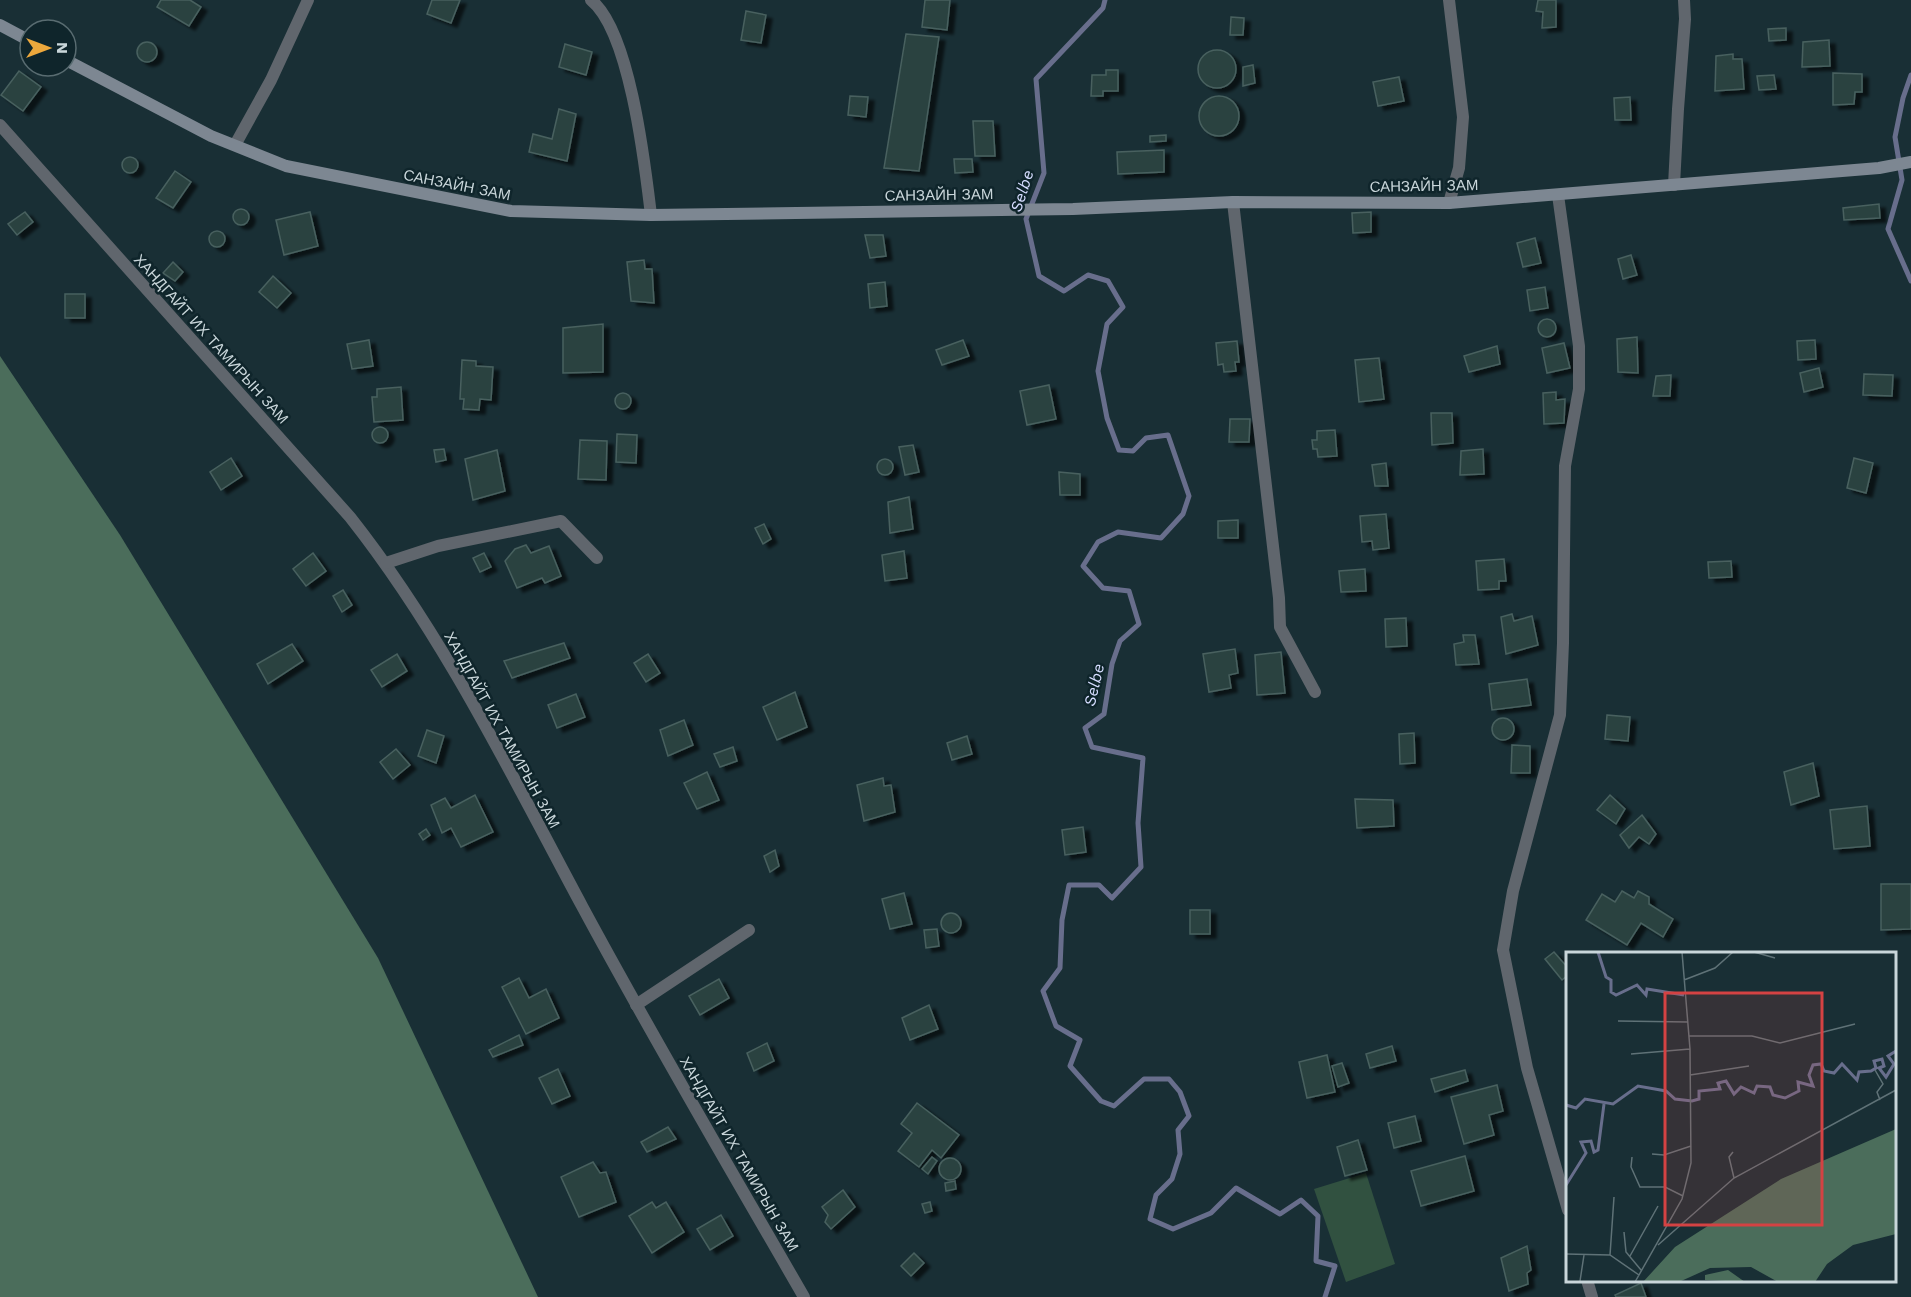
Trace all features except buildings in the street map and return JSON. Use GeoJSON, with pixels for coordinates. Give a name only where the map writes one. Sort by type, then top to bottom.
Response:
{"type":"FeatureCollection","features":[{"type":"Feature","properties":{"kind":"main road"},"geometry":{"type":"LineString","coordinates":[[0,25],[18,35]]}},
{"type":"Feature","properties":{"kind":"main road","name":"САНЗАЙН ЗАМ"},"geometry":{"type":"LineString","coordinates":[[78,66],[211,135],[286,166],[511,212],[651,215],[1073,209],[1233,201],[1449,202],[1879,168],[1911,162]]}},
{"type":"Feature","properties":{"kind":"street"},"geometry":{"type":"LineString","coordinates":[[235,145],[271,80],[308,0]]}},
{"type":"Feature","properties":{"kind":"street"},"geometry":{"type":"LineString","coordinates":[[591,0],[598,5],[616,36],[638,124],[651,215]]}},
{"type":"Feature","properties":{"kind":"street"},"geometry":{"type":"LineString","coordinates":[[1449,0],[1463,117],[1459,168],[1449,202]]}},
{"type":"Feature","properties":{"kind":"street"},"geometry":{"type":"LineString","coordinates":[[1674,185],[1685,19],[1684,0]]}},
{"type":"Feature","properties":{"kind":"street","name":"ХАНДГАЙТ ИХ ТАМИРЫН ЗАМ"},"geometry":{"type":"LineString","coordinates":[[0,125],[351,517],[386,563],[461,683],[636,1005],[804,1297]]}},
{"type":"Feature","properties":{"kind":"street"},"geometry":{"type":"LineString","coordinates":[[1558,195],[1579,346],[1579,389],[1565,466],[1560,715],[1513,891],[1503,950],[1527,1068],[1566,1203]]}},
{"type":"Feature","properties":{"kind":"street"},"geometry":{"type":"LineString","coordinates":[[1233,201],[1279,598],[1280,627],[1315,692]]}},
{"type":"Feature","properties":{"kind":"street"},"geometry":{"type":"LineString","coordinates":[[386,563],[438,546],[561,521],[597,558]]}},
{"type":"Feature","properties":{"kind":"street"},"geometry":{"type":"LineString","coordinates":[[636,1005],[749,930]]}},
{"type":"Feature","properties":{"kind":"street"},"geometry":{"type":"LineString","coordinates":[[1587,1282],[1592,1297]]}},
{"type":"Feature","properties":{"kind":"green space"},"geometry":{"type":"Polygon","coordinates":[[[0,356],[120,535],[378,958],[538,1297],[0,1297],[0,356]]]}},
{"type":"Feature","properties":{"kind":"green space"},"geometry":{"type":"Polygon","coordinates":[[[1366,1173],[1395,1264],[1346,1282],[1314,1189],[1366,1173]]]}},
{"type":"Feature","properties":{"kind":"waterway","name":"Selbe"},"geometry":{"type":"LineString","coordinates":[[1105,0],[1103,8],[1036,79],[1044,173],[1026,219],[1039,276],[1064,291],[1088,275],[1108,281],[1123,307],[1107,324],[1098,371],[1107,418],[1119,450],[1133,451],[1146,438],[1168,435],[1189,496],[1183,514],[1161,538],[1118,532],[1098,542],[1083,566],[1103,588],[1129,591],[1139,624],[1120,641],[1112,664],[1104,714],[1085,728],[1092,747],[1143,758],[1138,823],[1141,867],[1112,898],[1099,885],[1069,885],[1062,920],[1060,968],[1043,991],[1056,1026],[1080,1040],[1070,1066],[1101,1101],[1114,1106],[1144,1079],[1169,1079],[1180,1092],[1189,1116],[1178,1130],[1180,1154],[1172,1179],[1156,1195],[1150,1219],[1173,1229],[1211,1213],[1236,1188],[1280,1214],[1301,1200],[1318,1216],[1316,1261],[1335,1266],[1325,1297]]}},
{"type":"Feature","properties":{"kind":"waterway"},"geometry":{"type":"LineString","coordinates":[[1911,75],[1903,98],[1895,137],[1902,180],[1888,229],[1911,281]]}}]}
